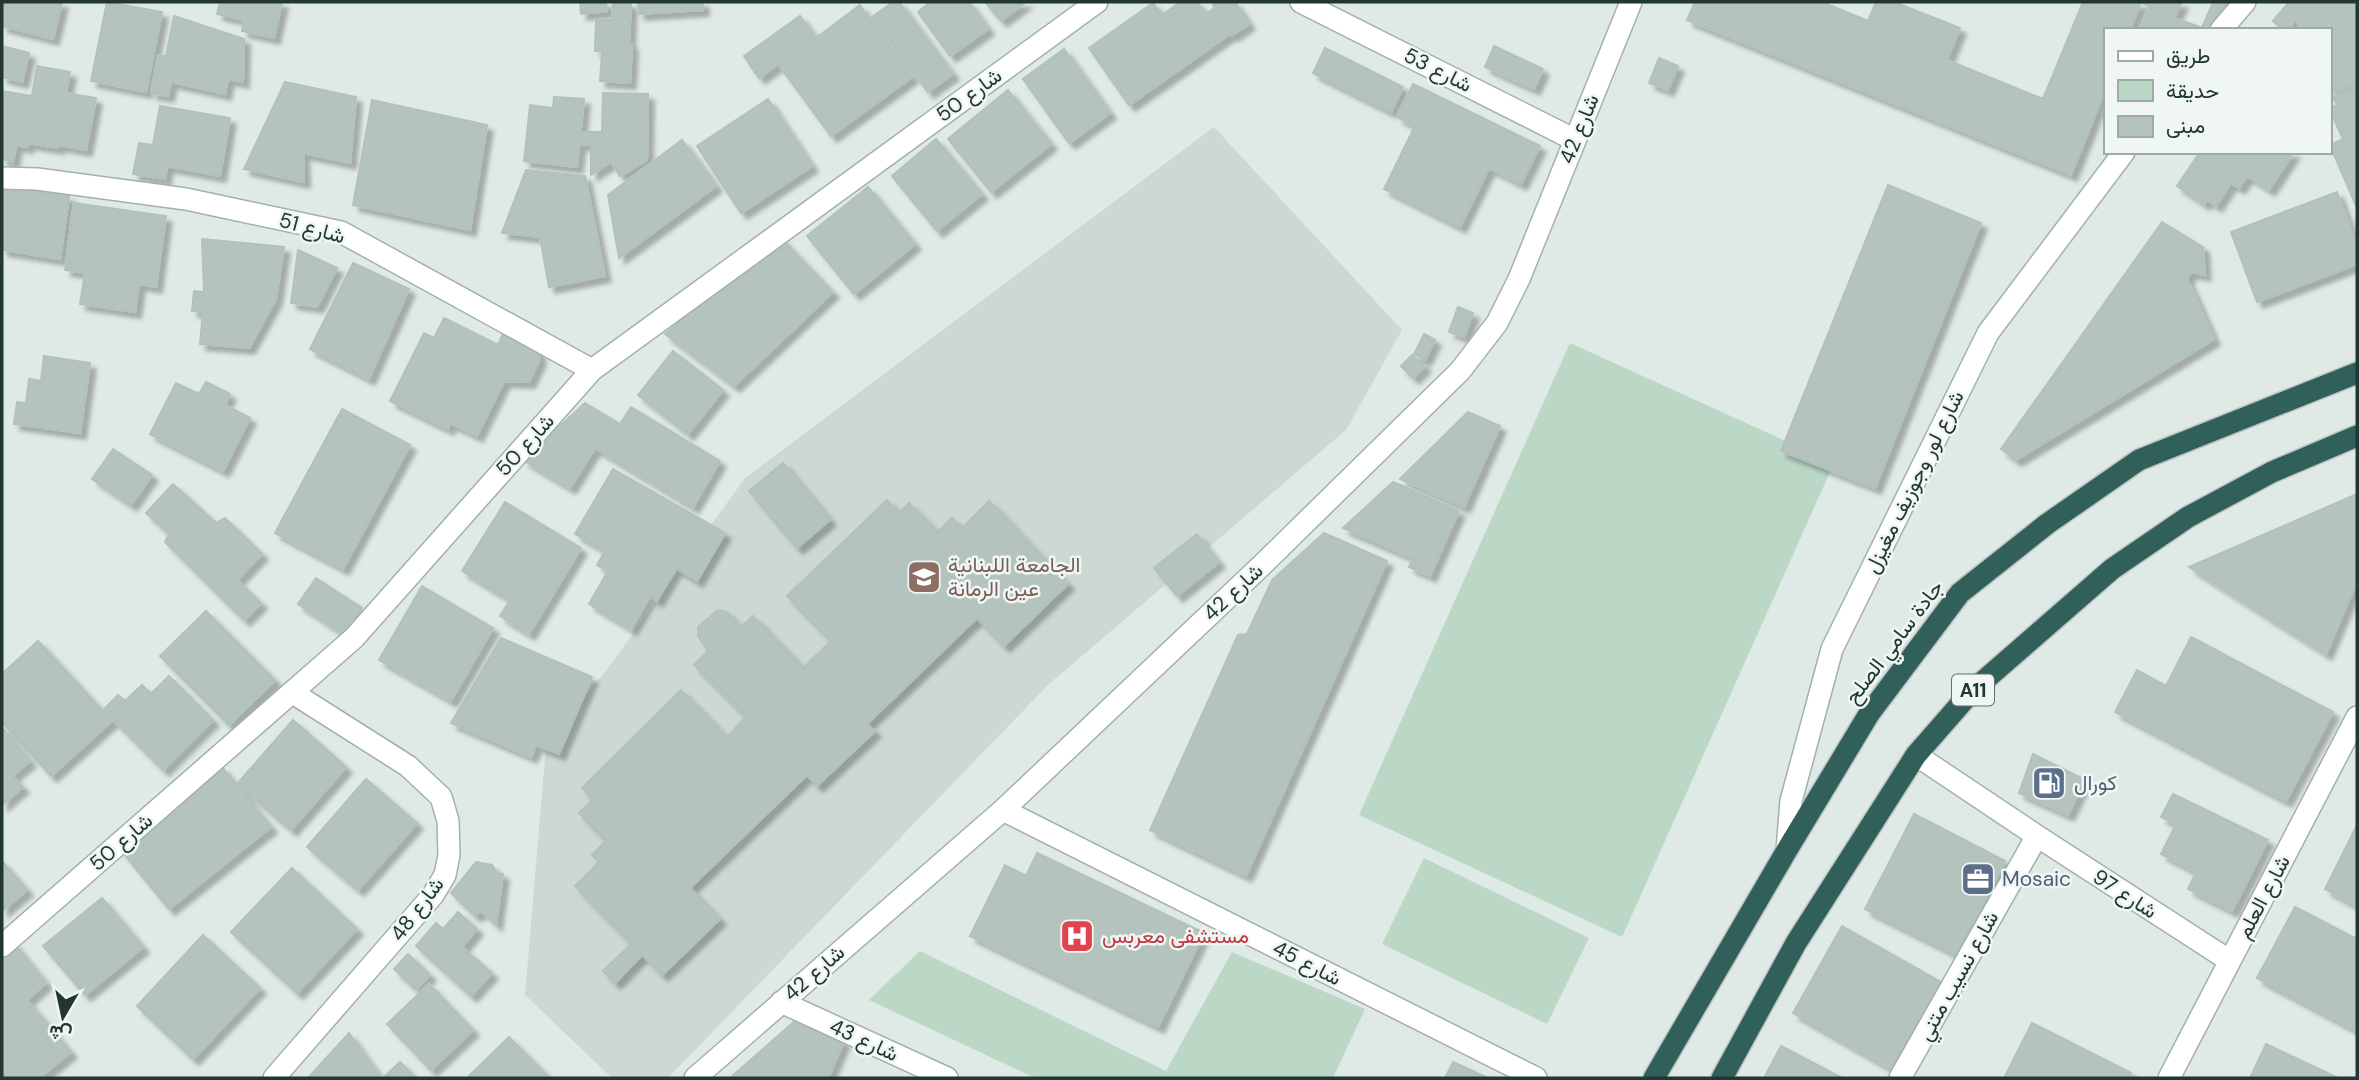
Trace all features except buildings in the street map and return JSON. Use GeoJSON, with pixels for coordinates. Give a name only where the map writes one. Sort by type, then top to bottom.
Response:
{"type":"FeatureCollection","features":[{"type":"Feature","properties":{"kind":"highway","name":"جادة سامي الصلح"},"geometry":{"type":"LineString","coordinates":[[1654,1078],[1869,714],[1960,593],[2047,524],[2139,460],[2357,373]]}},
{"type":"Feature","properties":{"kind":"highway","name":"A11"},"geometry":{"type":"LineString","coordinates":[[1722,1078],[1796,943],[1916,755],[1972,691],[2112,569],[2188,517],[2272,471],[2357,436]]}},
{"type":"Feature","properties":{"kind":"street","name":"شارع 50"},"geometry":{"type":"LineString","coordinates":[[2,946],[354,638],[592,369],[1097,2]]}},
{"type":"Feature","properties":{"kind":"street","name":"شارع 53"},"geometry":{"type":"LineString","coordinates":[[1301,2],[1575,140]]}},
{"type":"Feature","properties":{"kind":"street","name":"شارع 42"},"geometry":{"type":"LineString","coordinates":[[695,1078],[1003,810],[1261,566],[1460,371],[1497,323],[1520,279],[1631,2]]}},
{"type":"Feature","properties":{"kind":"street"},"geometry":{"type":"LineString","coordinates":[[2223,28],[2245,2]]}},
{"type":"Feature","properties":{"kind":"street","name":"شارع لور وجوزيف مغيزل"},"geometry":{"type":"LineString","coordinates":[[1787,850],[1791,801],[1832,649],[1988,333],[2122,154]]}},
{"type":"Feature","properties":{"kind":"street","name":"شارع 51"},"geometry":{"type":"LineString","coordinates":[[2,178],[37,179],[186,199],[341,232],[592,369]]}},
{"type":"Feature","properties":{"kind":"street","name":"شارع 48"},"geometry":{"type":"LineString","coordinates":[[274,1078],[433,895],[445,875],[449,855],[448,821],[441,797],[408,766],[293,692]]}},
{"type":"Feature","properties":{"kind":"street","name":"شارع العلم"},"geometry":{"type":"LineString","coordinates":[[2169,1078],[2357,717]]}},
{"type":"Feature","properties":{"kind":"street","name":"شارع 97"},"geometry":{"type":"LineString","coordinates":[[1916,755],[2230,961]]}},
{"type":"Feature","properties":{"kind":"street","name":"شارع 45"},"geometry":{"type":"LineString","coordinates":[[1003,810],[1536,1078]]}},
{"type":"Feature","properties":{"kind":"street","name":"شارع نسيب متني"},"geometry":{"type":"LineString","coordinates":[[1900,1078],[2037,836]]}},
{"type":"Feature","properties":{"kind":"street","name":"شارع 43"},"geometry":{"type":"LineString","coordinates":[[781,1002],[947,1078]]}},
{"type":"Feature","properties":{"kind":"shaded area","name":"الجامعة اللبنانية عين الرمانة"},"geometry":{"type":"Polygon","coordinates":[[[1214,127],[1402,330],[1346,430],[1049,684],[668,1078],[612,1078],[525,995],[547,734],[603,675],[745,478],[1214,127]]]}},
{"type":"Feature","properties":{"kind":"green space"},"geometry":{"type":"Polygon","coordinates":[[[1570,343],[1834,463],[1622,937],[1359,815],[1570,343]]]}},
{"type":"Feature","properties":{"kind":"green space"},"geometry":{"type":"Polygon","coordinates":[[[1424,858],[1589,938],[1547,1024],[1382,944],[1424,858]]]}},
{"type":"Feature","properties":{"kind":"green space"},"geometry":{"type":"Polygon","coordinates":[[[920,951],[1166,1071],[1232,952],[1365,1009],[1333,1078],[1035,1078],[869,1000],[920,951]]]}},
{"type":"Feature","properties":{"kind":"place","name":"الجامعة اللبنانية عين الرمانة"},"geometry":{"type":"Point","coordinates":[924,577]}},
{"type":"Feature","properties":{"kind":"place","name":"كورال"},"geometry":{"type":"Point","coordinates":[2049,783]}},
{"type":"Feature","properties":{"kind":"place","name":"Mosaic"},"geometry":{"type":"Point","coordinates":[1978,879]}},
{"type":"Feature","properties":{"kind":"place","name":"مستشفى معربس"},"geometry":{"type":"Point","coordinates":[1077,936]}}]}
